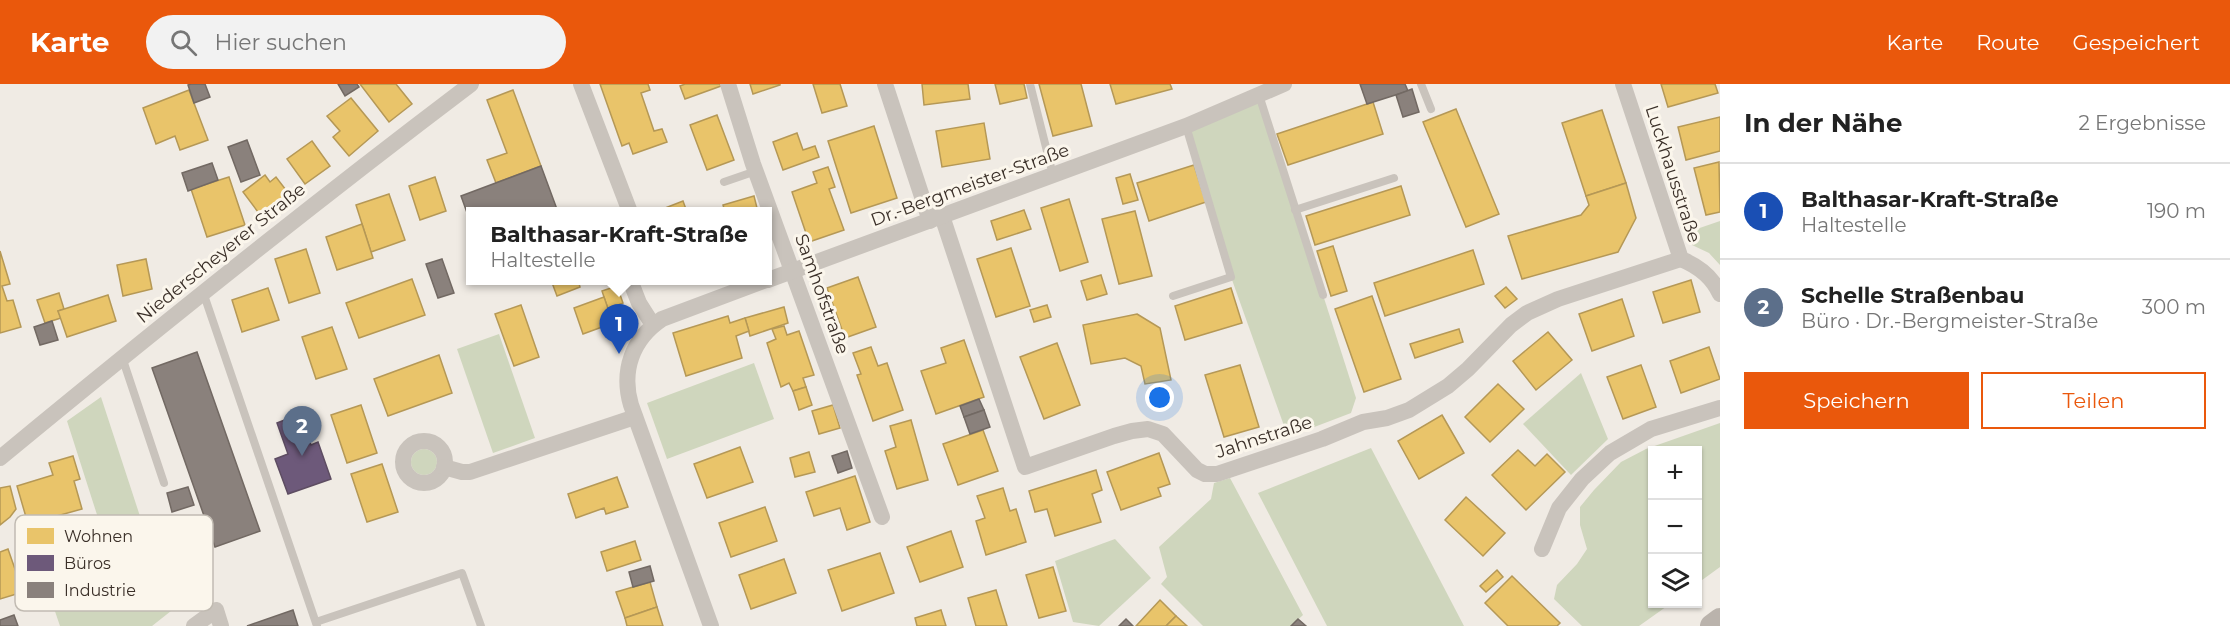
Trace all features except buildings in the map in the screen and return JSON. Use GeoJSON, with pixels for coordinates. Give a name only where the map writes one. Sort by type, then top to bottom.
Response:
{"type":"FeatureCollection","features":[{"type":"Feature","properties":{"kind":"main road"},"geometry":{"type":"LineString","coordinates":[[1712,626],[1720,620]]}},
{"type":"Feature","properties":{"kind":"street","name":"Niederscheyerer Straße"},"geometry":{"type":"LineString","coordinates":[[0,458],[341,182],[471,84]]}},
{"type":"Feature","properties":{"kind":"street"},"geometry":{"type":"LineString","coordinates":[[581,84],[628,207]]}},
{"type":"Feature","properties":{"kind":"street","name":"Samhofstraße"},"geometry":{"type":"LineString","coordinates":[[728,84],[769,207]]}},
{"type":"Feature","properties":{"kind":"street","name":"Jahnstraße"},"geometry":{"type":"LineString","coordinates":[[885,84],[936,218],[1025,467],[1114,436],[1148,429],[1162,434],[1197,470],[1205,474],[1217,474],[1322,439],[1363,422],[1387,418],[1408,410],[1448,386],[1511,325],[1527,314],[1558,299],[1681,260]]}},
{"type":"Feature","properties":{"kind":"street","name":"Dr.-Bergmeister-Straße"},"geometry":{"type":"LineString","coordinates":[[772,278],[1186,126],[1284,84]]}},
{"type":"Feature","properties":{"kind":"street","name":"Luckhausstraße"},"geometry":{"type":"LineString","coordinates":[[1623,84],[1681,260],[1695,265],[1707,275],[1720,294]]}},
{"type":"Feature","properties":{"kind":"street","name":"Samhofstraße"},"geometry":{"type":"LineString","coordinates":[[772,214],[882,517]]}},
{"type":"Feature","properties":{"kind":"street"},"geometry":{"type":"LineString","coordinates":[[632,285],[639,303],[653,325]]}},
{"type":"Feature","properties":{"kind":"street","name":"Dr.-Bergmeister-Straße"},"geometry":{"type":"LineString","coordinates":[[711,626],[635,417],[627,392],[628,367],[634,349],[653,325],[672,314],[753,285]]}},
{"type":"Feature","properties":{"kind":"street"},"geometry":{"type":"LineString","coordinates":[[1542,549],[1559,508],[1582,479],[1610,453],[1651,429],[1720,408]]}},
{"type":"Feature","properties":{"kind":"street"},"geometry":{"type":"LineString","coordinates":[[444,467],[470,472],[635,417]]}},
{"type":"Feature","properties":{"kind":"street"},"geometry":{"type":"LineString","coordinates":[[194,626],[216,610],[221,626]]}},
{"type":"Feature","properties":{"kind":"lane"},"geometry":{"type":"LineString","coordinates":[[1030,84],[1053,175]]}},
{"type":"Feature","properties":{"kind":"lane"},"geometry":{"type":"LineString","coordinates":[[1421,84],[1431,109]]}},
{"type":"Feature","properties":{"kind":"lane"},"geometry":{"type":"LineString","coordinates":[[1259,95],[1323,295]]}},
{"type":"Feature","properties":{"kind":"lane"},"geometry":{"type":"LineString","coordinates":[[1173,296],[1231,277],[1186,126]]}},
{"type":"Feature","properties":{"kind":"lane"},"geometry":{"type":"LineString","coordinates":[[724,182],[756,171]]}},
{"type":"Feature","properties":{"kind":"lane"},"geometry":{"type":"LineString","coordinates":[[1295,210],[1394,178]]}},
{"type":"Feature","properties":{"kind":"lane"},"geometry":{"type":"LineString","coordinates":[[203,292],[317,624],[462,573],[481,626]]}},
{"type":"Feature","properties":{"kind":"lane"},"geometry":{"type":"LineString","coordinates":[[122,357],[164,483]]}},
{"type":"Feature","properties":{"kind":"green space"},"geometry":{"type":"Polygon","coordinates":[[[1259,95],[1356,398],[1351,413],[1288,437],[1231,277],[1186,126],[1259,95]]]}},
{"type":"Feature","properties":{"kind":"green space"},"geometry":{"type":"Polygon","coordinates":[[[1720,221],[1720,265],[1709,253],[1692,245],[1688,232],[1720,221]]]}},
{"type":"Feature","properties":{"kind":"green space"},"geometry":{"type":"Polygon","coordinates":[[[499,334],[535,438],[493,453],[457,349],[499,334]]]}},
{"type":"Feature","properties":{"kind":"green space"},"geometry":{"type":"Polygon","coordinates":[[[754,363],[774,419],[667,459],[647,403],[754,363]]]}},
{"type":"Feature","properties":{"kind":"green space"},"geometry":{"type":"Polygon","coordinates":[[[1581,373],[1608,439],[1571,475],[1523,424],[1581,373]]]}},
{"type":"Feature","properties":{"kind":"green space"},"geometry":{"type":"Polygon","coordinates":[[[101,397],[140,515],[97,515],[67,421],[101,397]]]}},
{"type":"Feature","properties":{"kind":"green space"},"geometry":{"type":"Polygon","coordinates":[[[1720,423],[1720,567],[1702,580],[1702,446],[1655,446],[1720,423]]]}},
{"type":"Feature","properties":{"kind":"green space"},"geometry":{"type":"Polygon","coordinates":[[[1371,448],[1464,626],[1327,626],[1258,493],[1371,448]]]}},
{"type":"Feature","properties":{"kind":"green space"},"geometry":{"type":"Polygon","coordinates":[[[1648,448],[1648,608],[1664,608],[1639,626],[1582,626],[1554,599],[1557,585],[1577,564],[1587,549],[1580,525],[1580,507],[1621,462],[1648,448]]]}},
{"type":"Feature","properties":{"kind":"green space"},"geometry":{"type":"Polygon","coordinates":[[[424,449],[433,453],[437,462],[433,471],[424,475],[415,471],[411,462],[415,453],[424,449]]]}},
{"type":"Feature","properties":{"kind":"green space"},"geometry":{"type":"Polygon","coordinates":[[[1230,478],[1303,615],[1291,626],[1203,626],[1161,584],[1167,577],[1159,547],[1211,499],[1214,483],[1230,478]]]}},
{"type":"Feature","properties":{"kind":"green space"},"geometry":{"type":"Polygon","coordinates":[[[1115,539],[1151,578],[1099,626],[1073,622],[1055,561],[1115,539]]]}},
{"type":"Feature","properties":{"kind":"green space"},"geometry":{"type":"Polygon","coordinates":[[[55,611],[171,611],[152,626],[60,626],[55,611]]]}},
{"type":"Feature","properties":{"kind":"place","name":"Balthasar-Kraft-Straße"},"geometry":{"type":"Point","coordinates":[619,354]}},
{"type":"Feature","properties":{"kind":"place","name":"Schelle Straßenbau"},"geometry":{"type":"Point","coordinates":[302,456]}}]}
